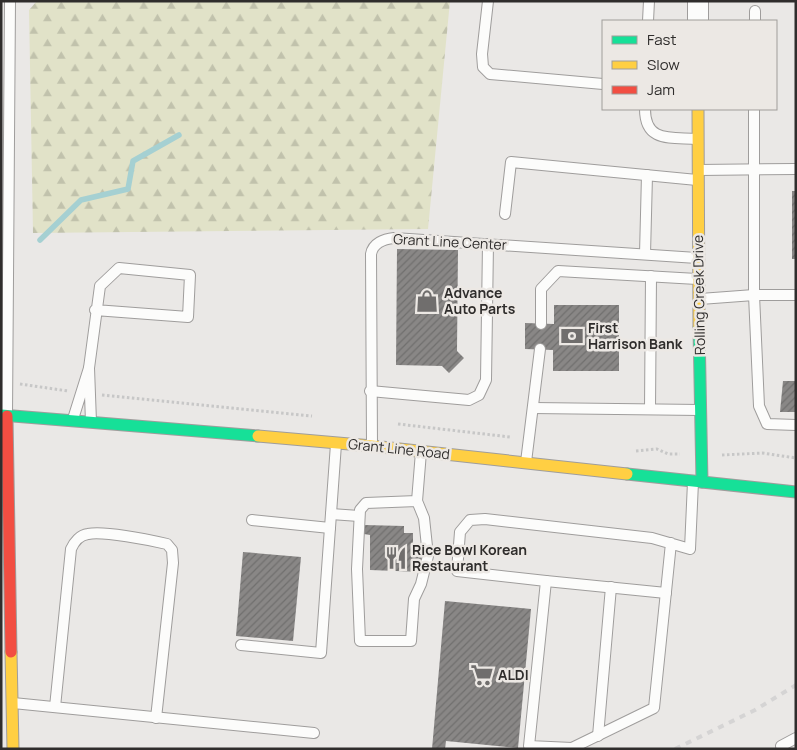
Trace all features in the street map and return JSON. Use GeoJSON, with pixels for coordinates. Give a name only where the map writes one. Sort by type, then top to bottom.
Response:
{"type":"FeatureCollection","features":[{"type":"Feature","properties":{"kind":"main road","name":"Rolling Creek Drive"},"geometry":{"type":"LineString","coordinates":[[698,110],[698,279],[702,455],[698,482]]}},
{"type":"Feature","properties":{"kind":"main road","name":"Grant Line Road"},"geometry":{"type":"LineString","coordinates":[[4,415],[372,446],[796,492]]}},
{"type":"Feature","properties":{"kind":"main road"},"geometry":{"type":"LineString","coordinates":[[4,415],[12,702],[7,716],[12,749]]}},
{"type":"Feature","properties":{"kind":"street"},"geometry":{"type":"LineString","coordinates":[[698,1],[698,20]]}},
{"type":"Feature","properties":{"kind":"lane"},"geometry":{"type":"LineString","coordinates":[[4,415],[6,385],[10,1]]}},
{"type":"Feature","properties":{"kind":"lane"},"geometry":{"type":"LineString","coordinates":[[488,1],[482,54],[483,67],[490,74],[602,84]]}},
{"type":"Feature","properties":{"kind":"lane"},"geometry":{"type":"LineString","coordinates":[[648,1],[648,20]]}},
{"type":"Feature","properties":{"kind":"lane"},"geometry":{"type":"LineString","coordinates":[[645,110],[648,128],[656,135],[698,139]]}},
{"type":"Feature","properties":{"kind":"lane"},"geometry":{"type":"LineString","coordinates":[[754,110],[754,295],[759,406],[766,424],[796,425]]}},
{"type":"Feature","properties":{"kind":"lane"},"geometry":{"type":"LineString","coordinates":[[505,214],[511,162],[647,175],[698,175],[754,170],[796,169]]}},
{"type":"Feature","properties":{"kind":"lane"},"geometry":{"type":"LineString","coordinates":[[645,254],[647,175]]}},
{"type":"Feature","properties":{"kind":"lane","name":"Grant Line Center"},"geometry":{"type":"LineString","coordinates":[[372,446],[370,391],[372,249],[384,240],[394,238],[698,258]]}},
{"type":"Feature","properties":{"kind":"lane"},"geometry":{"type":"LineString","coordinates":[[370,391],[469,400],[479,395],[486,380],[488,244]]}},
{"type":"Feature","properties":{"kind":"lane"},"geometry":{"type":"LineString","coordinates":[[92,423],[89,368],[96,310],[100,286],[119,268],[190,275],[188,317],[96,310]]}},
{"type":"Feature","properties":{"kind":"lane"},"geometry":{"type":"LineString","coordinates":[[541,324],[540,288],[558,271],[698,279]]}},
{"type":"Feature","properties":{"kind":"lane"},"geometry":{"type":"LineString","coordinates":[[650,409],[651,276]]}},
{"type":"Feature","properties":{"kind":"lane"},"geometry":{"type":"LineString","coordinates":[[699,299],[754,295],[796,295]]}},
{"type":"Feature","properties":{"kind":"lane"},"geometry":{"type":"LineString","coordinates":[[526,463],[540,349]]}},
{"type":"Feature","properties":{"kind":"lane"},"geometry":{"type":"LineString","coordinates":[[72,421],[89,368]]}},
{"type":"Feature","properties":{"kind":"lane"},"geometry":{"type":"LineString","coordinates":[[533,408],[701,410]]}},
{"type":"Feature","properties":{"kind":"lane"},"geometry":{"type":"LineString","coordinates":[[241,645],[321,653],[336,443]]}},
{"type":"Feature","properties":{"kind":"lane"},"geometry":{"type":"LineString","coordinates":[[418,502],[366,503],[360,510],[358,569],[360,641],[411,641],[414,599],[421,584],[428,556],[424,518],[418,502],[421,451]]}},
{"type":"Feature","properties":{"kind":"lane"},"geometry":{"type":"LineString","coordinates":[[666,593],[457,570],[460,532],[470,520],[486,519],[652,538],[690,549],[698,482]]}},
{"type":"Feature","properties":{"kind":"lane"},"geometry":{"type":"LineString","coordinates":[[331,514],[359,516]]}},
{"type":"Feature","properties":{"kind":"lane"},"geometry":{"type":"LineString","coordinates":[[252,520],[330,528]]}},
{"type":"Feature","properties":{"kind":"lane"},"geometry":{"type":"LineString","coordinates":[[55,707],[71,549],[76,540],[82,536],[96,534],[167,544],[172,550],[173,563],[170,600],[156,718]]}},
{"type":"Feature","properties":{"kind":"lane"},"geometry":{"type":"LineString","coordinates":[[546,581],[529,746],[572,748],[654,708],[671,543]]}},
{"type":"Feature","properties":{"kind":"lane"},"geometry":{"type":"LineString","coordinates":[[598,736],[611,588]]}},
{"type":"Feature","properties":{"kind":"lane"},"geometry":{"type":"LineString","coordinates":[[12,702],[314,734]]}},
{"type":"Feature","properties":{"kind":"lane"},"geometry":{"type":"LineString","coordinates":[[781,746],[796,738]]}},
{"type":"Feature","properties":{"kind":"path"},"geometry":{"type":"LineString","coordinates":[[6,385],[24,384],[74,392]]}},
{"type":"Feature","properties":{"kind":"path"},"geometry":{"type":"LineString","coordinates":[[110,396],[318,417]]}},
{"type":"Feature","properties":{"kind":"path"},"geometry":{"type":"LineString","coordinates":[[370,423],[494,434],[528,440]]}},
{"type":"Feature","properties":{"kind":"path"},"geometry":{"type":"LineString","coordinates":[[634,451],[657,449],[668,454],[702,455],[762,453],[796,458]]}},
{"type":"Feature","properties":{"kind":"green space"},"geometry":{"type":"Polygon","coordinates":[[[37,1],[450,1],[428,229],[33,233],[29,10],[37,1]]]}},
{"type":"Feature","properties":{"kind":"building"},"geometry":{"type":"Polygon","coordinates":[[[792,191],[796,191],[796,259],[792,259],[792,191]]]}},
{"type":"Feature","properties":{"kind":"building","name":"Advance Auto Parts"},"geometry":{"type":"Polygon","coordinates":[[[397,249],[458,250],[457,351],[464,358],[449,373],[442,366],[396,365],[397,249]]]}},
{"type":"Feature","properties":{"kind":"building","name":"First Harrison Bank"},"geometry":{"type":"Polygon","coordinates":[[[554,305],[619,305],[619,371],[553,371],[553,350],[525,349],[525,323],[554,324],[554,305]]]}},
{"type":"Feature","properties":{"kind":"building"},"geometry":{"type":"Polygon","coordinates":[[[783,381],[796,381],[796,412],[780,412],[783,381]]]}},
{"type":"Feature","properties":{"kind":"building","name":"Rice Bowl Korean Restaurant"},"geometry":{"type":"Polygon","coordinates":[[[364,525],[404,526],[404,533],[413,533],[413,546],[422,546],[422,572],[370,570],[370,535],[364,534],[364,525]]]}},
{"type":"Feature","properties":{"kind":"building"},"geometry":{"type":"Polygon","coordinates":[[[243,552],[301,557],[293,641],[236,636],[243,552]]]}},
{"type":"Feature","properties":{"kind":"building","name":"ALDI"},"geometry":{"type":"Polygon","coordinates":[[[445,601],[531,609],[518,748],[446,741],[445,749],[432,749],[445,601]]]}},
{"type":"Feature","properties":{"kind":"waterway"},"geometry":{"type":"LineString","coordinates":[[40,240],[81,200],[128,189],[133,161],[179,135]]}},
{"type":"Feature","properties":{"kind":"railway"},"geometry":{"type":"LineString","coordinates":[[675,749],[755,710],[796,685]]}},
{"type":"Feature","properties":{"kind":"traffic: fast"},"geometry":{"type":"LineString","coordinates":[[699,328],[702,482]]}},
{"type":"Feature","properties":{"kind":"traffic: fast"},"geometry":{"type":"LineString","coordinates":[[1,415],[258,436]]}},
{"type":"Feature","properties":{"kind":"traffic: fast"},"geometry":{"type":"LineString","coordinates":[[627,474],[796,492]]}},
{"type":"Feature","properties":{"kind":"traffic: slow"},"geometry":{"type":"LineString","coordinates":[[698,110],[699,328]]}},
{"type":"Feature","properties":{"kind":"traffic: slow"},"geometry":{"type":"LineString","coordinates":[[258,436],[372,446],[627,474]]}},
{"type":"Feature","properties":{"kind":"traffic: slow"},"geometry":{"type":"LineString","coordinates":[[11,652],[13,749]]}},
{"type":"Feature","properties":{"kind":"traffic: jam"},"geometry":{"type":"LineString","coordinates":[[7,416],[11,652]]}},
{"type":"Feature","properties":{"kind":"place","name":"Advance Auto Parts"},"geometry":{"type":"Point","coordinates":[427,301]}},
{"type":"Feature","properties":{"kind":"place","name":"First Harrison Bank"},"geometry":{"type":"Point","coordinates":[572,336]}},
{"type":"Feature","properties":{"kind":"place","name":"Rice Bowl Korean Restaurant"},"geometry":{"type":"Point","coordinates":[396,558]}},
{"type":"Feature","properties":{"kind":"place","name":"ALDI"},"geometry":{"type":"Point","coordinates":[482,675]}}]}
